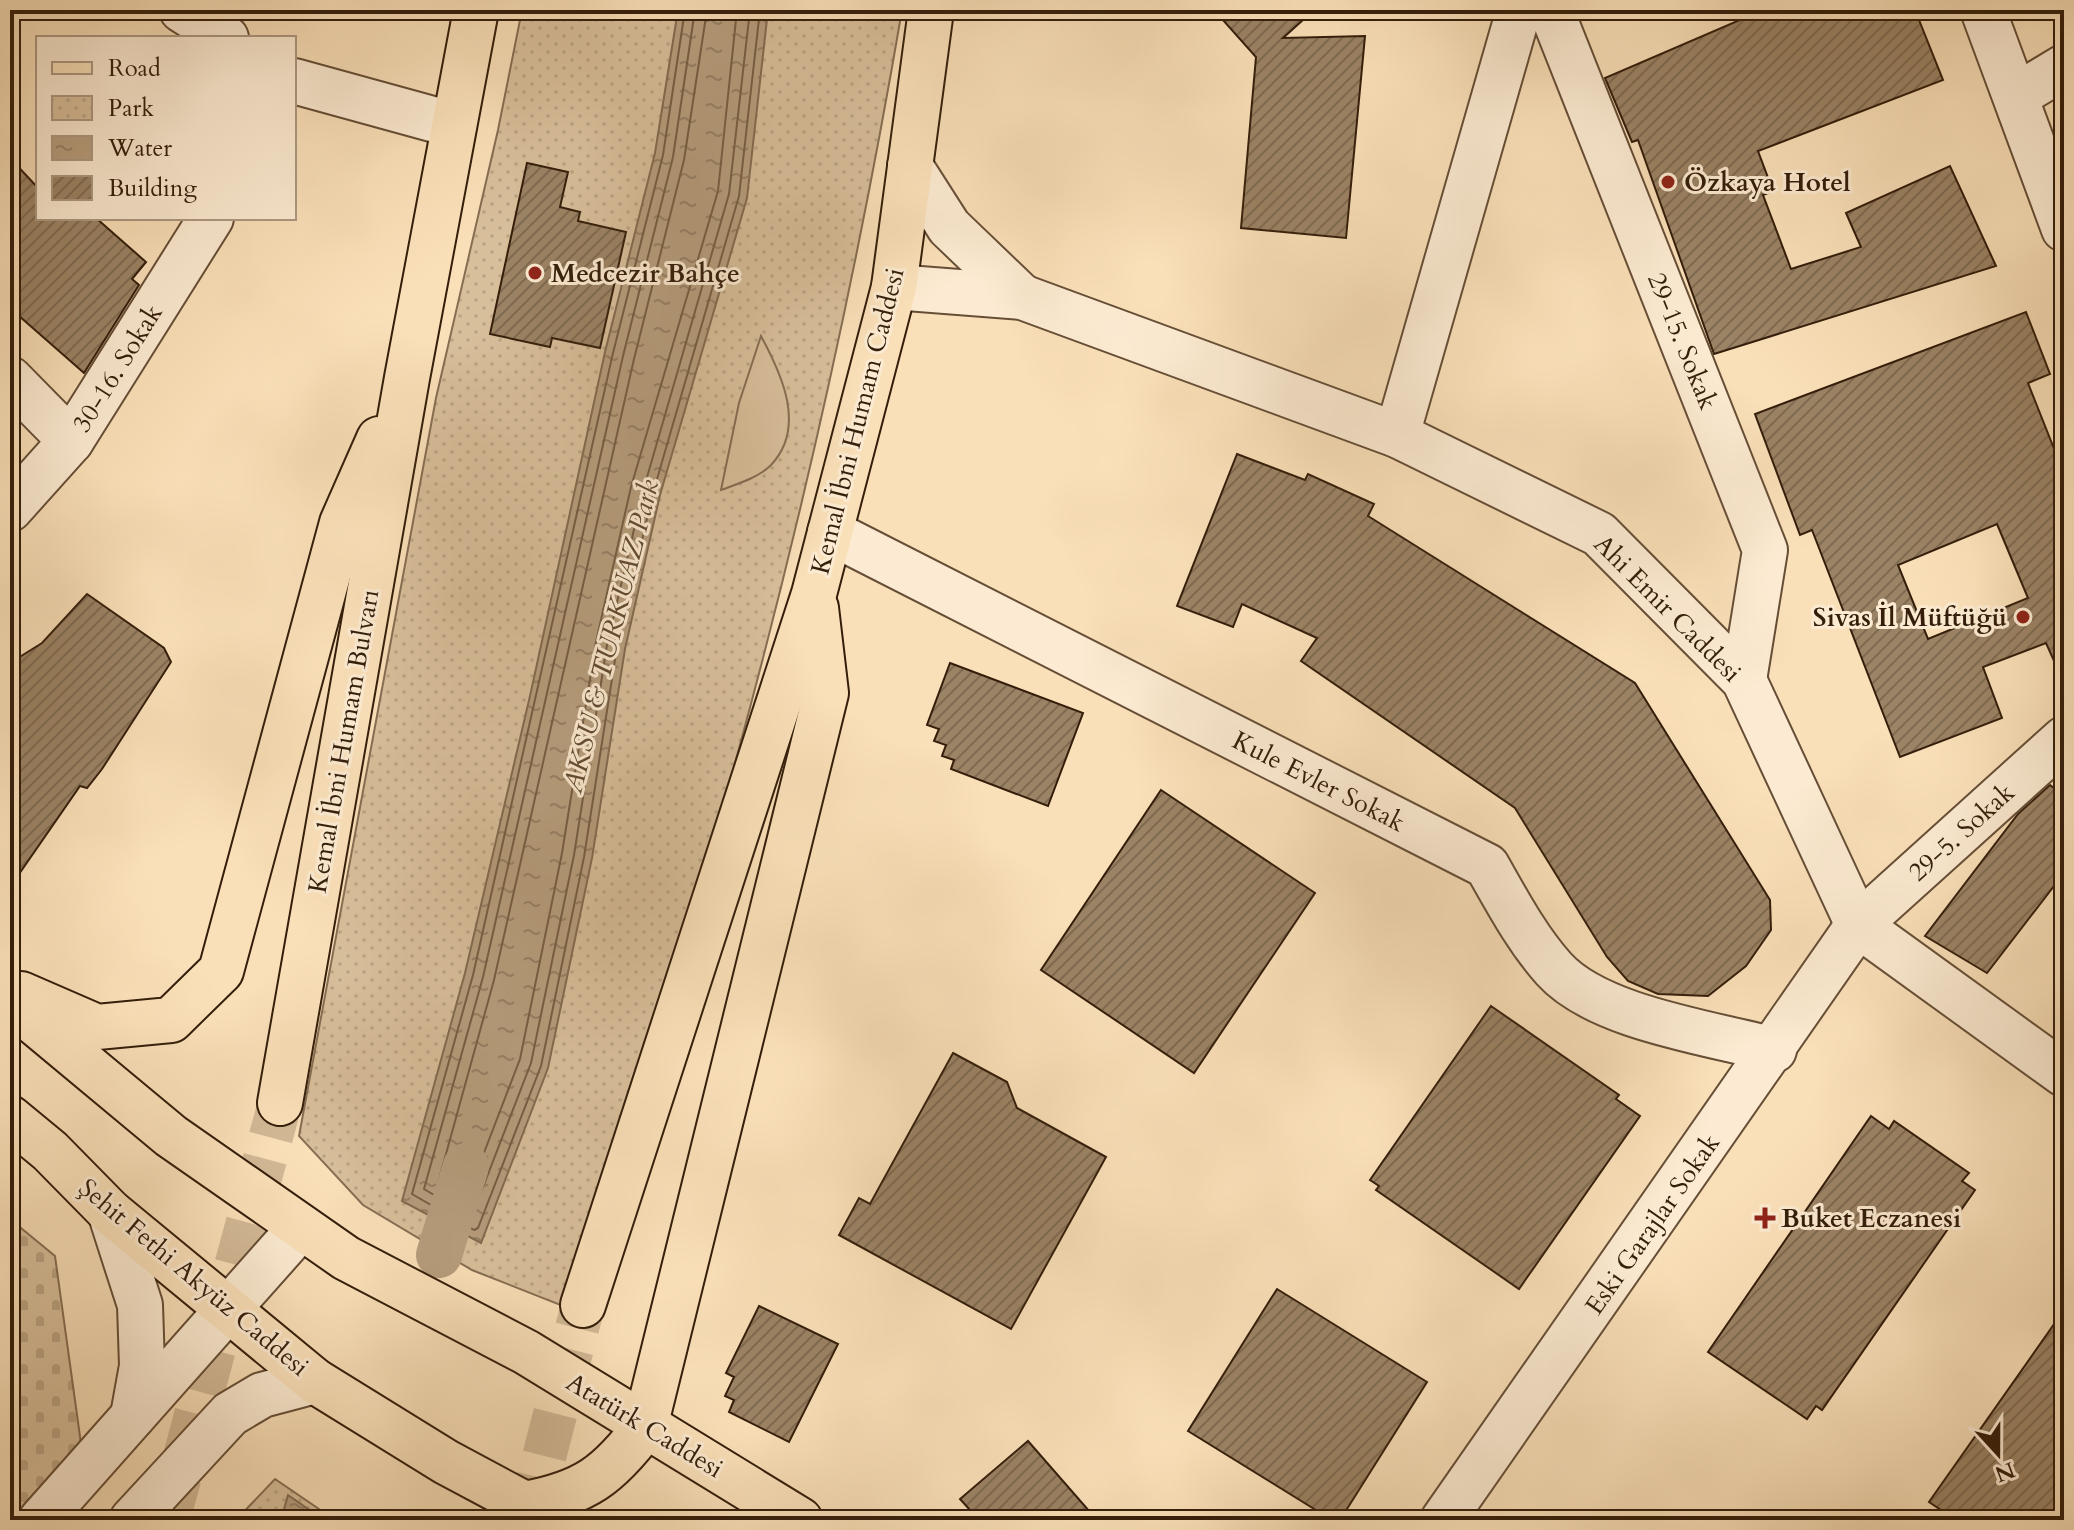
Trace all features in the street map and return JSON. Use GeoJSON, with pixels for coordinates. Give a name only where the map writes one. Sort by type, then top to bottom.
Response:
{"type":"FeatureCollection","features":[{"type":"Feature","properties":{"kind":"main road"},"geometry":{"type":"LineString","coordinates":[[10,989],[97,1027],[171,1020],[221,971],[342,523],[407,378],[476,10]]}},
{"type":"Feature","properties":{"kind":"main road","name":"Kemal İbni Humam Caddesi"},"geometry":{"type":"LineString","coordinates":[[583,1305],[814,594],[894,287],[931,10]]}},
{"type":"Feature","properties":{"kind":"main road","name":"Kemal İbni Humam Bulvarı"},"geometry":{"type":"LineString","coordinates":[[280,1103],[407,378]]}},
{"type":"Feature","properties":{"kind":"main road"},"geometry":{"type":"LineString","coordinates":[[540,1512],[586,1488],[623,1457],[645,1427],[826,693],[814,594]]}},
{"type":"Feature","properties":{"kind":"main road"},"geometry":{"type":"LineString","coordinates":[[10,1002],[171,1136],[301,1227]]}},
{"type":"Feature","properties":{"kind":"main road","name":"Şehit Fethi Akyüz Caddesi"},"geometry":{"type":"LineString","coordinates":[[10,1118],[50,1151],[110,1212],[330,1391],[446,1462],[540,1512]]}},
{"type":"Feature","properties":{"kind":"main road","name":"Atatürk Caddesi"},"geometry":{"type":"LineString","coordinates":[[301,1227],[346,1258],[526,1352],[800,1520]]}},
{"type":"Feature","properties":{"kind":"street"},"geometry":{"type":"LineString","coordinates":[[182,10],[223,36]]}},
{"type":"Feature","properties":{"kind":"street"},"geometry":{"type":"LineString","coordinates":[[1397,435],[1519,10]]}},
{"type":"Feature","properties":{"kind":"street"},"geometry":{"type":"LineString","coordinates":[[1983,10],[2064,229]]}},
{"type":"Feature","properties":{"kind":"street","name":"29-15. Sokak"},"geometry":{"type":"LineString","coordinates":[[1566,16],[1765,550],[1744,680]]}},
{"type":"Feature","properties":{"kind":"street"},"geometry":{"type":"LineString","coordinates":[[2016,96],[2064,67]]}},
{"type":"Feature","properties":{"kind":"street"},"geometry":{"type":"LineString","coordinates":[[296,83],[454,125]]}},
{"type":"Feature","properties":{"kind":"street","name":"Ahi Emir Caddesi"},"geometry":{"type":"LineString","coordinates":[[910,166],[949,227],[1022,297]]}},
{"type":"Feature","properties":{"kind":"street","name":"30-16. Sokak"},"geometry":{"type":"LineString","coordinates":[[10,509],[71,441],[210,220]]}},
{"type":"Feature","properties":{"kind":"street","name":"Ahi Emir Caddesi"},"geometry":{"type":"LineString","coordinates":[[894,287],[1022,297],[1397,435],[1599,534],[1744,680],[1858,925],[2064,1074]]}},
{"type":"Feature","properties":{"kind":"street"},"geometry":{"type":"LineString","coordinates":[[10,379],[71,441]]}},
{"type":"Feature","properties":{"kind":"street","name":"Kule Evler Sokak"},"geometry":{"type":"LineString","coordinates":[[830,532],[1487,866],[1526,932],[1555,971],[1605,1006],[1774,1050]]}},
{"type":"Feature","properties":{"kind":"street","name":"29-5. Sokak"},"geometry":{"type":"LineString","coordinates":[[1858,925],[2064,739]]}},
{"type":"Feature","properties":{"kind":"street","name":"Eski Garajlar Sokak"},"geometry":{"type":"LineString","coordinates":[[1443,1520],[1774,1050],[1858,925]]}},
{"type":"Feature","properties":{"kind":"street"},"geometry":{"type":"LineString","coordinates":[[110,1212],[140,1305],[142,1366],[133,1416]]}},
{"type":"Feature","properties":{"kind":"street"},"geometry":{"type":"LineString","coordinates":[[41,1520],[301,1227]]}},
{"type":"Feature","properties":{"kind":"street"},"geometry":{"type":"LineString","coordinates":[[132,1520],[230,1414],[262,1395],[330,1391]]}},
{"type":"Feature","properties":{"kind":"green space"},"geometry":{"type":"Polygon","coordinates":[[[522,10],[902,10],[857,252],[775,612],[676,968],[568,1308],[472,1270],[363,1205],[299,1136],[436,398],[498,130],[522,10]]]}},
{"type":"Feature","properties":{"kind":"green space"},"geometry":{"type":"Polygon","coordinates":[[[761,336],[776,366],[787,400],[787,434],[782,450],[766,470],[721,490],[739,403],[761,336]]]}},
{"type":"Feature","properties":{"kind":"green space"},"geometry":{"type":"Polygon","coordinates":[[[10,1219],[55,1256],[82,1451],[15,1520],[10,1520],[10,1219]]]}},
{"type":"Feature","properties":{"kind":"green space"},"geometry":{"type":"Polygon","coordinates":[[[275,1479],[335,1520],[236,1520],[275,1479]]]}},
{"type":"Feature","properties":{"kind":"water"},"geometry":{"type":"Polygon","coordinates":[[[678,10],[768,10],[747,198],[660,495],[625,649],[592,858],[548,1068],[481,1243],[402,1201],[465,973],[530,696],[605,352],[655,153],[678,10]]]}},
{"type":"Feature","properties":{"kind":"water"},"geometry":{"type":"Polygon","coordinates":[[[288,1495],[324,1520],[281,1520],[288,1495]]]}},
{"type":"Feature","properties":{"kind":"building"},"geometry":{"type":"Polygon","coordinates":[[[1214,10],[1314,10],[1283,38],[1365,36],[1346,238],[1241,228],[1256,57],[1214,10]]]}},
{"type":"Feature","properties":{"kind":"building"},"geometry":{"type":"Polygon","coordinates":[[[1763,10],[1915,10],[1943,80],[1758,151],[1773,191],[1763,195],[1791,269],[1861,247],[1846,213],[1950,166],[1996,266],[1714,354],[1638,140],[1632,142],[1605,78],[1763,10]]]}},
{"type":"Feature","properties":{"kind":"building"},"geometry":{"type":"Polygon","coordinates":[[[10,158],[36,186],[36,220],[98,220],[146,262],[132,279],[139,285],[84,373],[10,308],[10,158]]]}},
{"type":"Feature","properties":{"kind":"building","name":"Medcezir Bahçe"},"geometry":{"type":"Polygon","coordinates":[[[527,163],[568,172],[560,207],[580,212],[578,221],[626,232],[600,348],[552,338],[550,347],[490,334],[527,163]]]}},
{"type":"Feature","properties":{"kind":"building"},"geometry":{"type":"Polygon","coordinates":[[[2026,312],[2050,374],[2028,383],[2064,474],[2064,683],[2046,643],[1983,667],[2002,718],[1900,757],[1812,530],[1800,535],[1755,414],[2026,312]],[[1997,524],[1898,565],[1928,639],[2028,598],[1997,524]]]}},
{"type":"Feature","properties":{"kind":"building"},"geometry":{"type":"Polygon","coordinates":[[[1237,454],[1305,480],[1308,474],[1374,504],[1368,516],[1635,683],[1770,900],[1771,930],[1746,966],[1708,996],[1658,994],[1628,981],[1607,957],[1515,808],[1301,661],[1317,638],[1242,604],[1233,627],[1177,606],[1237,454]]]}},
{"type":"Feature","properties":{"kind":"building"},"geometry":{"type":"Polygon","coordinates":[[[87,594],[164,648],[171,662],[102,769],[87,788],[80,786],[10,887],[10,663],[42,643],[87,594]]]}},
{"type":"Feature","properties":{"kind":"building"},"geometry":{"type":"Polygon","coordinates":[[[950,663],[1083,713],[1048,806],[951,769],[954,760],[942,756],[946,745],[934,741],[939,729],[927,725],[950,663]]]}},
{"type":"Feature","properties":{"kind":"building"},"geometry":{"type":"Polygon","coordinates":[[[2050,785],[2064,796],[2064,873],[1987,973],[1925,936],[2018,814],[2050,785]]]}},
{"type":"Feature","properties":{"kind":"building"},"geometry":{"type":"Polygon","coordinates":[[[1161,790],[1315,893],[1194,1073],[1041,970],[1161,790]]]}},
{"type":"Feature","properties":{"kind":"building"},"geometry":{"type":"Polygon","coordinates":[[[1491,1006],[1619,1095],[1616,1099],[1640,1116],[1519,1289],[1376,1190],[1379,1186],[1370,1180],[1491,1006]]]}},
{"type":"Feature","properties":{"kind":"building"},"geometry":{"type":"Polygon","coordinates":[[[953,1053],[1007,1082],[1017,1108],[1106,1157],[1011,1329],[839,1235],[859,1198],[870,1204],[953,1053]]]}},
{"type":"Feature","properties":{"kind":"building"},"geometry":{"type":"Polygon","coordinates":[[[1871,1116],[1889,1129],[1894,1121],[1969,1173],[1962,1181],[1975,1190],[1822,1410],[1816,1406],[1807,1419],[1708,1352],[1871,1116]]]}},
{"type":"Feature","properties":{"kind":"building"},"geometry":{"type":"Polygon","coordinates":[[[1277,1289],[1427,1382],[1340,1520],[1332,1520],[1188,1431],[1277,1289]]]}},
{"type":"Feature","properties":{"kind":"building"},"geometry":{"type":"Polygon","coordinates":[[[759,1306],[838,1344],[789,1442],[729,1412],[734,1400],[725,1396],[734,1377],[726,1373],[759,1306]]]}},
{"type":"Feature","properties":{"kind":"building"},"geometry":{"type":"Polygon","coordinates":[[[2064,1310],[2064,1520],[1956,1520],[1929,1502],[2064,1310]]]}},
{"type":"Feature","properties":{"kind":"building"},"geometry":{"type":"Polygon","coordinates":[[[1028,1441],[1097,1520],[979,1520],[960,1499],[1028,1441]]]}},
{"type":"Feature","properties":{"kind":"waterway","name":"AKSU & TURKUAZ Park"},"geometry":{"type":"LineString","coordinates":[[439,1255],[466,1166]]}},
{"type":"Feature","properties":{"kind":"tunnel"},"geometry":{"type":"LineString","coordinates":[[168,1520],[280,1103]]}},
{"type":"Feature","properties":{"kind":"tunnel"},"geometry":{"type":"LineString","coordinates":[[528,1520],[583,1305]]}},
{"type":"Feature","properties":{"kind":"place","name":"Özkaya Hotel"},"geometry":{"type":"Point","coordinates":[1668,182]}},
{"type":"Feature","properties":{"kind":"place","name":"Medcezir Bahçe"},"geometry":{"type":"Point","coordinates":[535,273]}},
{"type":"Feature","properties":{"kind":"place","name":"Sivas İl Müftüğü"},"geometry":{"type":"Point","coordinates":[2023,617]}},
{"type":"Feature","properties":{"kind":"place","name":"Buket Eczanesi"},"geometry":{"type":"Point","coordinates":[1765,1218]}}]}
